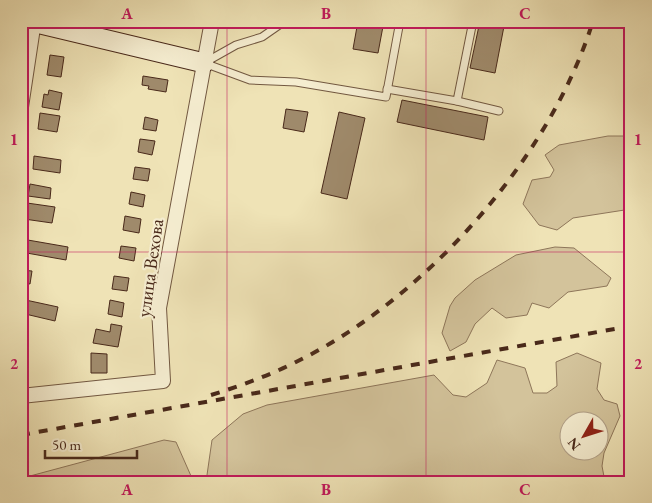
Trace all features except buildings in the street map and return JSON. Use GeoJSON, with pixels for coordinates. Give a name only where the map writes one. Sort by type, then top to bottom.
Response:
{"type":"FeatureCollection","features":[{"type":"Feature","properties":{"kind":"street","name":"улица Вехова"},"geometry":{"type":"LineString","coordinates":[[21,396],[163,381],[159,308],[212,21]]}},
{"type":"Feature","properties":{"kind":"street"},"geometry":{"type":"LineString","coordinates":[[21,107],[32,22],[204,63]]}},
{"type":"Feature","properties":{"kind":"lane"},"geometry":{"type":"LineString","coordinates":[[204,63],[236,45],[262,37],[285,21]]}},
{"type":"Feature","properties":{"kind":"lane"},"geometry":{"type":"LineString","coordinates":[[204,63],[250,80],[296,82],[386,97],[400,21]]}},
{"type":"Feature","properties":{"kind":"lane"},"geometry":{"type":"LineString","coordinates":[[457,102],[474,21]]}},
{"type":"Feature","properties":{"kind":"lane"},"geometry":{"type":"LineString","coordinates":[[387,89],[499,111]]}},
{"type":"Feature","properties":{"kind":"shaded area"},"geometry":{"type":"Polygon","coordinates":[[[608,136],[631,136],[631,209],[573,218],[557,230],[539,225],[523,204],[532,180],[550,177],[554,170],[545,155],[559,145],[608,136]]]}},
{"type":"Feature","properties":{"kind":"shaded area"},"geometry":{"type":"Polygon","coordinates":[[[555,247],[574,248],[611,278],[607,286],[568,292],[549,308],[532,303],[527,315],[506,318],[492,308],[475,324],[466,342],[450,351],[442,333],[450,306],[455,298],[475,280],[516,255],[555,247]]]}},
{"type":"Feature","properties":{"kind":"shaded area"},"geometry":{"type":"Polygon","coordinates":[[[577,353],[601,363],[597,389],[604,400],[617,404],[620,416],[610,439],[610,410],[560,410],[560,460],[603,460],[605,482],[206,482],[212,440],[243,414],[267,405],[434,375],[453,395],[466,397],[487,383],[497,360],[525,368],[533,393],[547,393],[557,386],[556,362],[577,353]]]}},
{"type":"Feature","properties":{"kind":"shaded area"},"geometry":{"type":"Polygon","coordinates":[[[164,440],[176,442],[191,476],[189,482],[21,482],[21,469],[30,476],[164,440]]]}},
{"type":"Feature","properties":{"kind":"railway"},"geometry":{"type":"LineString","coordinates":[[211,395],[285,367],[344,335],[391,302],[435,263],[477,220],[514,173],[547,124],[573,73],[593,21]]}},
{"type":"Feature","properties":{"kind":"railway"},"geometry":{"type":"LineString","coordinates":[[21,435],[631,326]]}}]}
